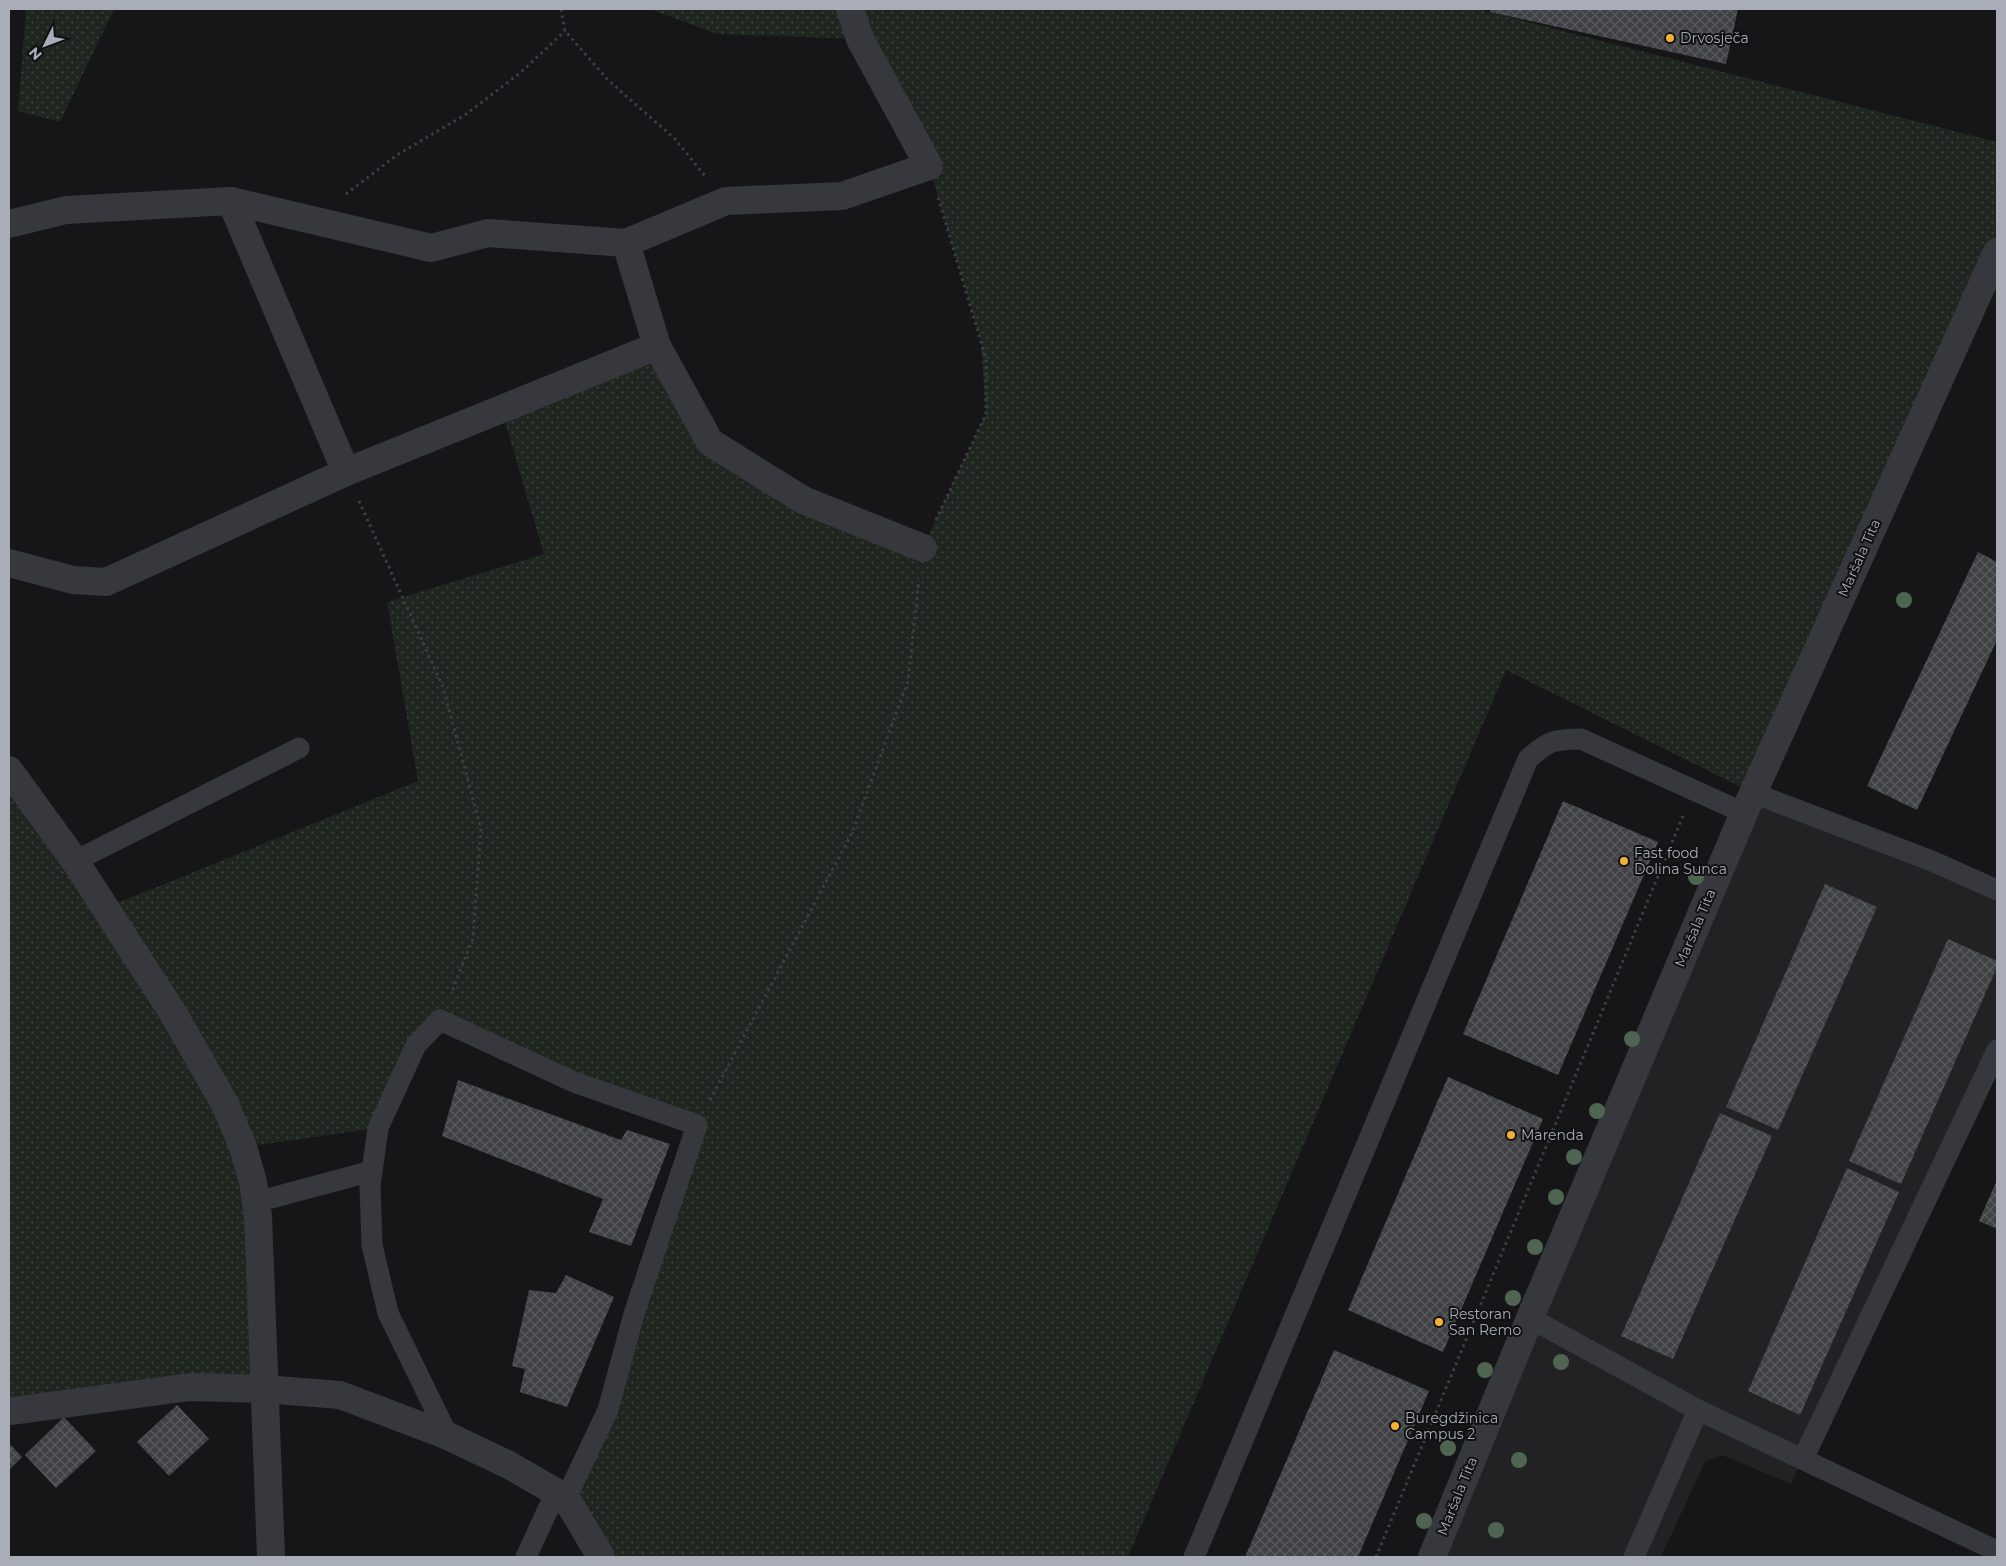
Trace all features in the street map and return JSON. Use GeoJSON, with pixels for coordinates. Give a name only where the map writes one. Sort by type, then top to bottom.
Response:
{"type":"FeatureCollection","features":[{"type":"Feature","properties":{"kind":"street"},"geometry":{"type":"LineString","coordinates":[[9,224],[66,210],[231,201],[431,248],[488,233],[626,243],[726,201],[842,196],[929,166],[860,39],[850,9]]}},
{"type":"Feature","properties":{"kind":"street"},"geometry":{"type":"LineString","coordinates":[[231,201],[346,472]]}},
{"type":"Feature","properties":{"kind":"street"},"geometry":{"type":"LineString","coordinates":[[626,243],[657,346],[710,442],[803,500],[923,548]]}},
{"type":"Feature","properties":{"kind":"street","name":"Maršala Tita"},"geometry":{"type":"LineString","coordinates":[[1432,1557],[1530,1318],[1748,803],[1997,252]]}},
{"type":"Feature","properties":{"kind":"street"},"geometry":{"type":"LineString","coordinates":[[9,563],[74,580],[106,582],[346,472],[657,346]]}},
{"type":"Feature","properties":{"kind":"street"},"geometry":{"type":"LineString","coordinates":[[9,770],[75,861],[173,1012],[224,1104],[243,1147],[256,1202],[260,1252],[271,1557]]}},
{"type":"Feature","properties":{"kind":"street"},"geometry":{"type":"LineString","coordinates":[[12,1411],[190,1387],[264,1389],[340,1395],[448,1436],[509,1466],[566,1498],[601,1557]]}},
{"type":"Feature","properties":{"kind":"lane"},"geometry":{"type":"LineString","coordinates":[[1194,1557],[1528,759],[1541,747],[1557,739],[1581,739],[1694,790],[1748,803],[1932,861],[1997,890]]}},
{"type":"Feature","properties":{"kind":"lane"},"geometry":{"type":"LineString","coordinates":[[75,861],[299,748]]}},
{"type":"Feature","properties":{"kind":"lane"},"geometry":{"type":"LineString","coordinates":[[448,1436],[388,1313],[372,1245],[370,1186],[378,1128],[416,1045],[440,1020],[574,1082],[697,1125],[634,1314],[608,1410],[566,1498],[549,1507],[526,1557]]}},
{"type":"Feature","properties":{"kind":"lane"},"geometry":{"type":"LineString","coordinates":[[1803,1459],[1997,1050]]}},
{"type":"Feature","properties":{"kind":"lane"},"geometry":{"type":"LineString","coordinates":[[256,1202],[372,1171]]}},
{"type":"Feature","properties":{"kind":"lane"},"geometry":{"type":"LineString","coordinates":[[1530,1318],[1698,1410],[1997,1551]]}},
{"type":"Feature","properties":{"kind":"lane"},"geometry":{"type":"LineString","coordinates":[[1634,1557],[1698,1410]]}},
{"type":"Feature","properties":{"kind":"path"},"geometry":{"type":"LineString","coordinates":[[561,9],[565,31],[608,80],[675,139],[726,201]]}},
{"type":"Feature","properties":{"kind":"path"},"geometry":{"type":"LineString","coordinates":[[312,220],[397,155],[464,115],[520,73],[565,31]]}},
{"type":"Feature","properties":{"kind":"path"},"geometry":{"type":"LineString","coordinates":[[697,1125],[852,832],[908,681],[923,548],[986,414],[986,359],[929,166]]}},
{"type":"Feature","properties":{"kind":"path"},"geometry":{"type":"LineString","coordinates":[[346,472],[443,686],[481,829],[473,938],[440,1020]]}},
{"type":"Feature","properties":{"kind":"path"},"geometry":{"type":"LineString","coordinates":[[1376,1557],[1694,790]]}},
{"type":"Feature","properties":{"kind":"shaded area"},"geometry":{"type":"Polygon","coordinates":[[[26,9],[114,9],[60,122],[18,111],[26,9]]]}},
{"type":"Feature","properties":{"kind":"shaded area"},"geometry":{"type":"Polygon","coordinates":[[[650,9],[1477,9],[1997,142],[1997,252],[1753,793],[1506,670],[1128,1557],[601,1557],[566,1498],[697,1125],[441,1020],[378,1128],[243,1147],[264,1389],[9,1410],[9,770],[105,908],[418,781],[387,602],[544,554],[501,409],[657,346],[710,443],[923,547],[986,414],[981,341],[929,166],[860,39],[717,34],[650,9]]]}},
{"type":"Feature","properties":{"kind":"shaded area"},"geometry":{"type":"Polygon","coordinates":[[[1753,793],[1997,890],[1997,1050],[1791,1484],[1722,1455],[1705,1462],[1661,1557],[1432,1557],[1753,793]]]}},
{"type":"Feature","properties":{"kind":"building","name":"Drvosječa"},"geometry":{"type":"Polygon","coordinates":[[[1491,9],[1738,9],[1726,64],[1490,12],[1491,9]]]}},
{"type":"Feature","properties":{"kind":"building"},"geometry":{"type":"Polygon","coordinates":[[[1978,552],[1997,562],[1997,640],[1917,810],[1867,786],[1978,552]]]}},
{"type":"Feature","properties":{"kind":"building"},"geometry":{"type":"Polygon","coordinates":[[[1563,801],[1658,842],[1558,1075],[1463,1034],[1563,801]]]}},
{"type":"Feature","properties":{"kind":"building"},"geometry":{"type":"Polygon","coordinates":[[[1825,884],[1877,907],[1778,1130],[1726,1107],[1825,884]]]}},
{"type":"Feature","properties":{"kind":"building"},"geometry":{"type":"Polygon","coordinates":[[[1948,939],[1997,961],[1997,967],[1901,1184],[1849,1161],[1948,939]]]}},
{"type":"Feature","properties":{"kind":"building"},"geometry":{"type":"Polygon","coordinates":[[[1448,1077],[1543,1119],[1443,1352],[1348,1310],[1448,1077]]]}},
{"type":"Feature","properties":{"kind":"building"},"geometry":{"type":"Polygon","coordinates":[[[458,1080],[621,1140],[627,1130],[670,1144],[631,1246],[589,1232],[603,1199],[442,1136],[458,1080]]]}},
{"type":"Feature","properties":{"kind":"building"},"geometry":{"type":"Polygon","coordinates":[[[1720,1113],[1772,1136],[1673,1359],[1621,1336],[1720,1113]]]}},
{"type":"Feature","properties":{"kind":"building"},"geometry":{"type":"Polygon","coordinates":[[[1847,1168],[1899,1192],[1800,1415],[1748,1391],[1847,1168]]]}},
{"type":"Feature","properties":{"kind":"building"},"geometry":{"type":"Polygon","coordinates":[[[1997,1180],[1997,1229],[1979,1221],[1997,1180]]]}},
{"type":"Feature","properties":{"kind":"building"},"geometry":{"type":"Polygon","coordinates":[[[566,1275],[614,1297],[567,1407],[520,1392],[525,1369],[512,1366],[529,1290],[556,1293],[566,1275]]]}},
{"type":"Feature","properties":{"kind":"building"},"geometry":{"type":"Polygon","coordinates":[[[1334,1350],[1429,1391],[1358,1557],[1245,1557],[1334,1350]]]}},
{"type":"Feature","properties":{"kind":"building"},"geometry":{"type":"Polygon","coordinates":[[[177,1405],[209,1439],[169,1476],[137,1442],[177,1405]]]}},
{"type":"Feature","properties":{"kind":"building"},"geometry":{"type":"Polygon","coordinates":[[[64,1417],[96,1451],[56,1488],[25,1455],[64,1417]]]}},
{"type":"Feature","properties":{"kind":"building"},"geometry":{"type":"Polygon","coordinates":[[[9,1443],[22,1457],[9,1470],[9,1443]]]}},
{"type":"Feature","properties":{"kind":"place","name":"Drvosječa"},"geometry":{"type":"Point","coordinates":[1670,38]}},
{"type":"Feature","properties":{"kind":"place","name":"Fast food Dolina Sunca"},"geometry":{"type":"Point","coordinates":[1624,861]}},
{"type":"Feature","properties":{"kind":"place","name":"Marenda"},"geometry":{"type":"Point","coordinates":[1511,1135]}},
{"type":"Feature","properties":{"kind":"place","name":"Restoran San Remo"},"geometry":{"type":"Point","coordinates":[1439,1322]}},
{"type":"Feature","properties":{"kind":"place","name":"Buregdžinica Campus 2"},"geometry":{"type":"Point","coordinates":[1395,1426]}}]}
